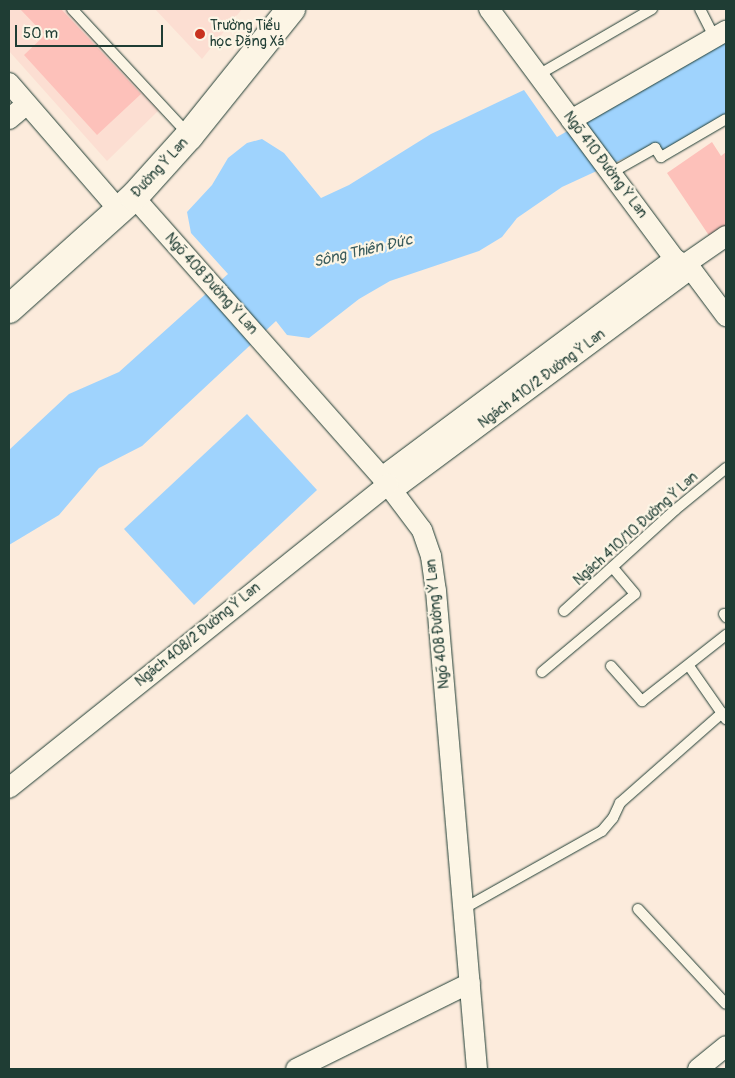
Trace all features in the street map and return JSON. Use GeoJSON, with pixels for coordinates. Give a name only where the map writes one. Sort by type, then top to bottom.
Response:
{"type":"FeatureCollection","features":[{"type":"Feature","properties":{"kind":"main road","name":"Đường Ỷ Lan"},"geometry":{"type":"LineString","coordinates":[[9,309],[126,203],[189,136],[291,9]]}},
{"type":"Feature","properties":{"kind":"street","name":"Ngõ 410 Đường Ỷ Lan"},"geometry":{"type":"LineString","coordinates":[[489,9],[611,173],[683,265],[726,316]]}},
{"type":"Feature","properties":{"kind":"street"},"geometry":{"type":"LineString","coordinates":[[571,120],[720,35]]}},
{"type":"Feature","properties":{"kind":"street","name":"Ngõ 408 Đường Ỷ Lan"},"geometry":{"type":"LineString","coordinates":[[9,83],[27,104],[126,203],[184,254],[388,483],[422,530],[434,573],[477,1069]]}},
{"type":"Feature","properties":{"kind":"street"},"geometry":{"type":"LineString","coordinates":[[9,119],[27,104]]}},
{"type":"Feature","properties":{"kind":"street","name":"Ngách 410/2 Đường Ỷ Lan"},"geometry":{"type":"LineString","coordinates":[[388,483],[683,265],[726,236]]}},
{"type":"Feature","properties":{"kind":"street","name":"Ngách 408/2 Đường Ỷ Lan"},"geometry":{"type":"LineString","coordinates":[[9,788],[388,483]]}},
{"type":"Feature","properties":{"kind":"street"},"geometry":{"type":"LineString","coordinates":[[296,1069],[470,983]]}},
{"type":"Feature","properties":{"kind":"street"},"geometry":{"type":"LineString","coordinates":[[698,1069],[726,1046]]}},
{"type":"Feature","properties":{"kind":"lane"},"geometry":{"type":"LineString","coordinates":[[72,9],[189,136]]}},
{"type":"Feature","properties":{"kind":"lane"},"geometry":{"type":"LineString","coordinates":[[538,75],[652,9]]}},
{"type":"Feature","properties":{"kind":"lane"},"geometry":{"type":"LineString","coordinates":[[700,9],[720,35]]}},
{"type":"Feature","properties":{"kind":"lane"},"geometry":{"type":"LineString","coordinates":[[611,173],[655,148],[661,157],[726,118]]}},
{"type":"Feature","properties":{"kind":"lane","name":"Ngách 410/10 Đường Ỷ Lan"},"geometry":{"type":"LineString","coordinates":[[564,611],[726,468]]}},
{"type":"Feature","properties":{"kind":"lane"},"geometry":{"type":"LineString","coordinates":[[542,672],[635,594],[612,567]]}},
{"type":"Feature","properties":{"kind":"lane"},"geometry":{"type":"LineString","coordinates":[[611,666],[642,701],[689,666],[726,635]]}},
{"type":"Feature","properties":{"kind":"lane"},"geometry":{"type":"LineString","coordinates":[[463,909],[602,831],[613,818],[620,803],[724,716],[689,666]]}},
{"type":"Feature","properties":{"kind":"lane"},"geometry":{"type":"LineString","coordinates":[[638,909],[726,1004]]}},
{"type":"Feature","properties":{"kind":"shaded area"},"geometry":{"type":"Polygon","coordinates":[[[9,9],[66,9],[159,110],[107,161],[9,51],[9,9]]]}},
{"type":"Feature","properties":{"kind":"shaded area","name":"Trường Tiểu học Đặng Xá"},"geometry":{"type":"Polygon","coordinates":[[[155,9],[242,9],[202,59],[155,9]]]}},
{"type":"Feature","properties":{"kind":"water","name":"Sông Thiên Đức"},"geometry":{"type":"Polygon","coordinates":[[[726,40],[726,115],[659,154],[653,145],[562,187],[517,218],[502,237],[479,251],[390,281],[359,299],[309,338],[287,335],[276,321],[142,446],[99,468],[59,515],[9,545],[9,450],[69,394],[119,372],[228,274],[191,233],[187,212],[212,185],[228,158],[247,143],[262,139],[284,153],[321,198],[349,185],[431,134],[524,90],[557,137],[726,40]]]}},
{"type":"Feature","properties":{"kind":"water"},"geometry":{"type":"Polygon","coordinates":[[[247,414],[317,490],[194,605],[124,529],[247,414]]]}},
{"type":"Feature","properties":{"kind":"building"},"geometry":{"type":"Polygon","coordinates":[[[20,9],[61,9],[141,94],[97,135],[24,55],[45,35],[20,9]]]}},
{"type":"Feature","properties":{"kind":"building"},"geometry":{"type":"Polygon","coordinates":[[[712,142],[721,156],[726,152],[726,226],[710,237],[667,173],[712,142]]]}},
{"type":"Feature","properties":{"kind":"place","name":"Trường Tiểu học Đặng Xá"},"geometry":{"type":"Point","coordinates":[200,34]}}]}
